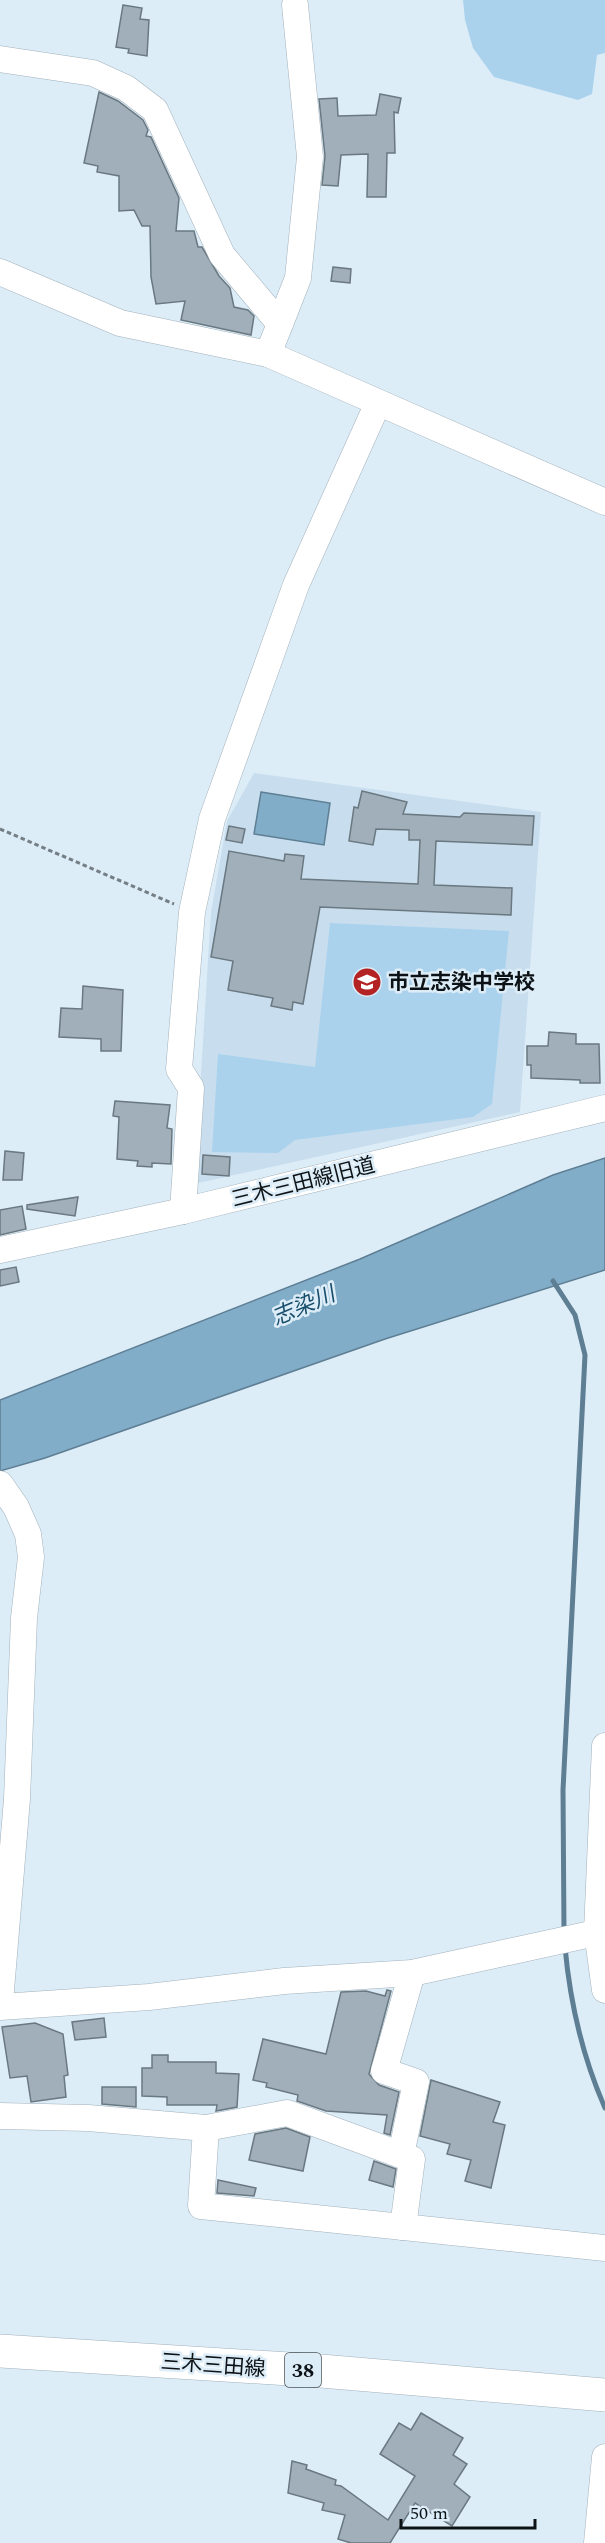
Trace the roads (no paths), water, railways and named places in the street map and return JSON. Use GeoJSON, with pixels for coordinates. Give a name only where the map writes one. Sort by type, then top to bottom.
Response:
{"type":"FeatureCollection","features":[{"type":"Feature","properties":{"kind":"main road","name":"三木三田線"},"geometry":{"type":"LineString","coordinates":[[0,2352],[321,2371],[605,2395]]}},
{"type":"Feature","properties":{"kind":"street"},"geometry":{"type":"LineString","coordinates":[[268,354],[298,278],[310,157],[294,5]]}},
{"type":"Feature","properties":{"kind":"street"},"geometry":{"type":"LineString","coordinates":[[0,59],[93,73],[126,88],[155,111],[222,255],[280,324]]}},
{"type":"Feature","properties":{"kind":"street"},"geometry":{"type":"LineString","coordinates":[[0,272],[120,323],[268,354],[605,502]]}},
{"type":"Feature","properties":{"kind":"street"},"geometry":{"type":"LineString","coordinates":[[183,1211],[190,1088],[179,1069],[192,912],[212,819],[296,585],[378,403]]}},
{"type":"Feature","properties":{"kind":"street","name":"三木三田線旧道"},"geometry":{"type":"LineString","coordinates":[[0,1250],[183,1211],[605,1108]]}},
{"type":"Feature","properties":{"kind":"street"},"geometry":{"type":"LineString","coordinates":[[0,1484],[16,1508],[28,1534],[31,1557],[24,1617],[17,1799],[0,2002]]}},
{"type":"Feature","properties":{"kind":"street"},"geometry":{"type":"LineString","coordinates":[[605,1748],[601,1932],[605,1990]]}},
{"type":"Feature","properties":{"kind":"street"},"geometry":{"type":"LineString","coordinates":[[0,2007],[149,1997],[284,1982],[412,1973],[601,1932]]}},
{"type":"Feature","properties":{"kind":"street"},"geometry":{"type":"LineString","coordinates":[[401,2155],[416,2082],[384,2071],[412,1973]]}},
{"type":"Feature","properties":{"kind":"street"},"geometry":{"type":"LineString","coordinates":[[0,2116],[88,2118],[206,2128],[287,2113],[412,2159],[403,2227]]}},
{"type":"Feature","properties":{"kind":"street"},"geometry":{"type":"LineString","coordinates":[[206,2128],[201,2206],[605,2248]]}},
{"type":"Feature","properties":{"kind":"street"},"geometry":{"type":"LineString","coordinates":[[597,2543],[605,2457]]}},
{"type":"Feature","properties":{"kind":"water"},"geometry":{"type":"Polygon","coordinates":[[[261,792],[330,803],[324,845],[254,834],[261,792]]]}},
{"type":"Feature","properties":{"kind":"water","name":"志染川"},"geometry":{"type":"Polygon","coordinates":[[[605,1158],[605,1270],[385,1339],[45,1458],[0,1471],[0,1400],[360,1259],[553,1175],[605,1158]]]}},
{"type":"Feature","properties":{"kind":"waterway"},"geometry":{"type":"LineString","coordinates":[[553,1281],[575,1315],[585,1355],[563,1790],[564,1932]]}},
{"type":"Feature","properties":{"kind":"waterway"},"geometry":{"type":"LineString","coordinates":[[565,1947],[570,1988],[579,2029],[590,2069],[605,2108]]}},
{"type":"Feature","properties":{"kind":"place","name":"市立志染中学校"},"geometry":{"type":"Point","coordinates":[367,982]}}]}
